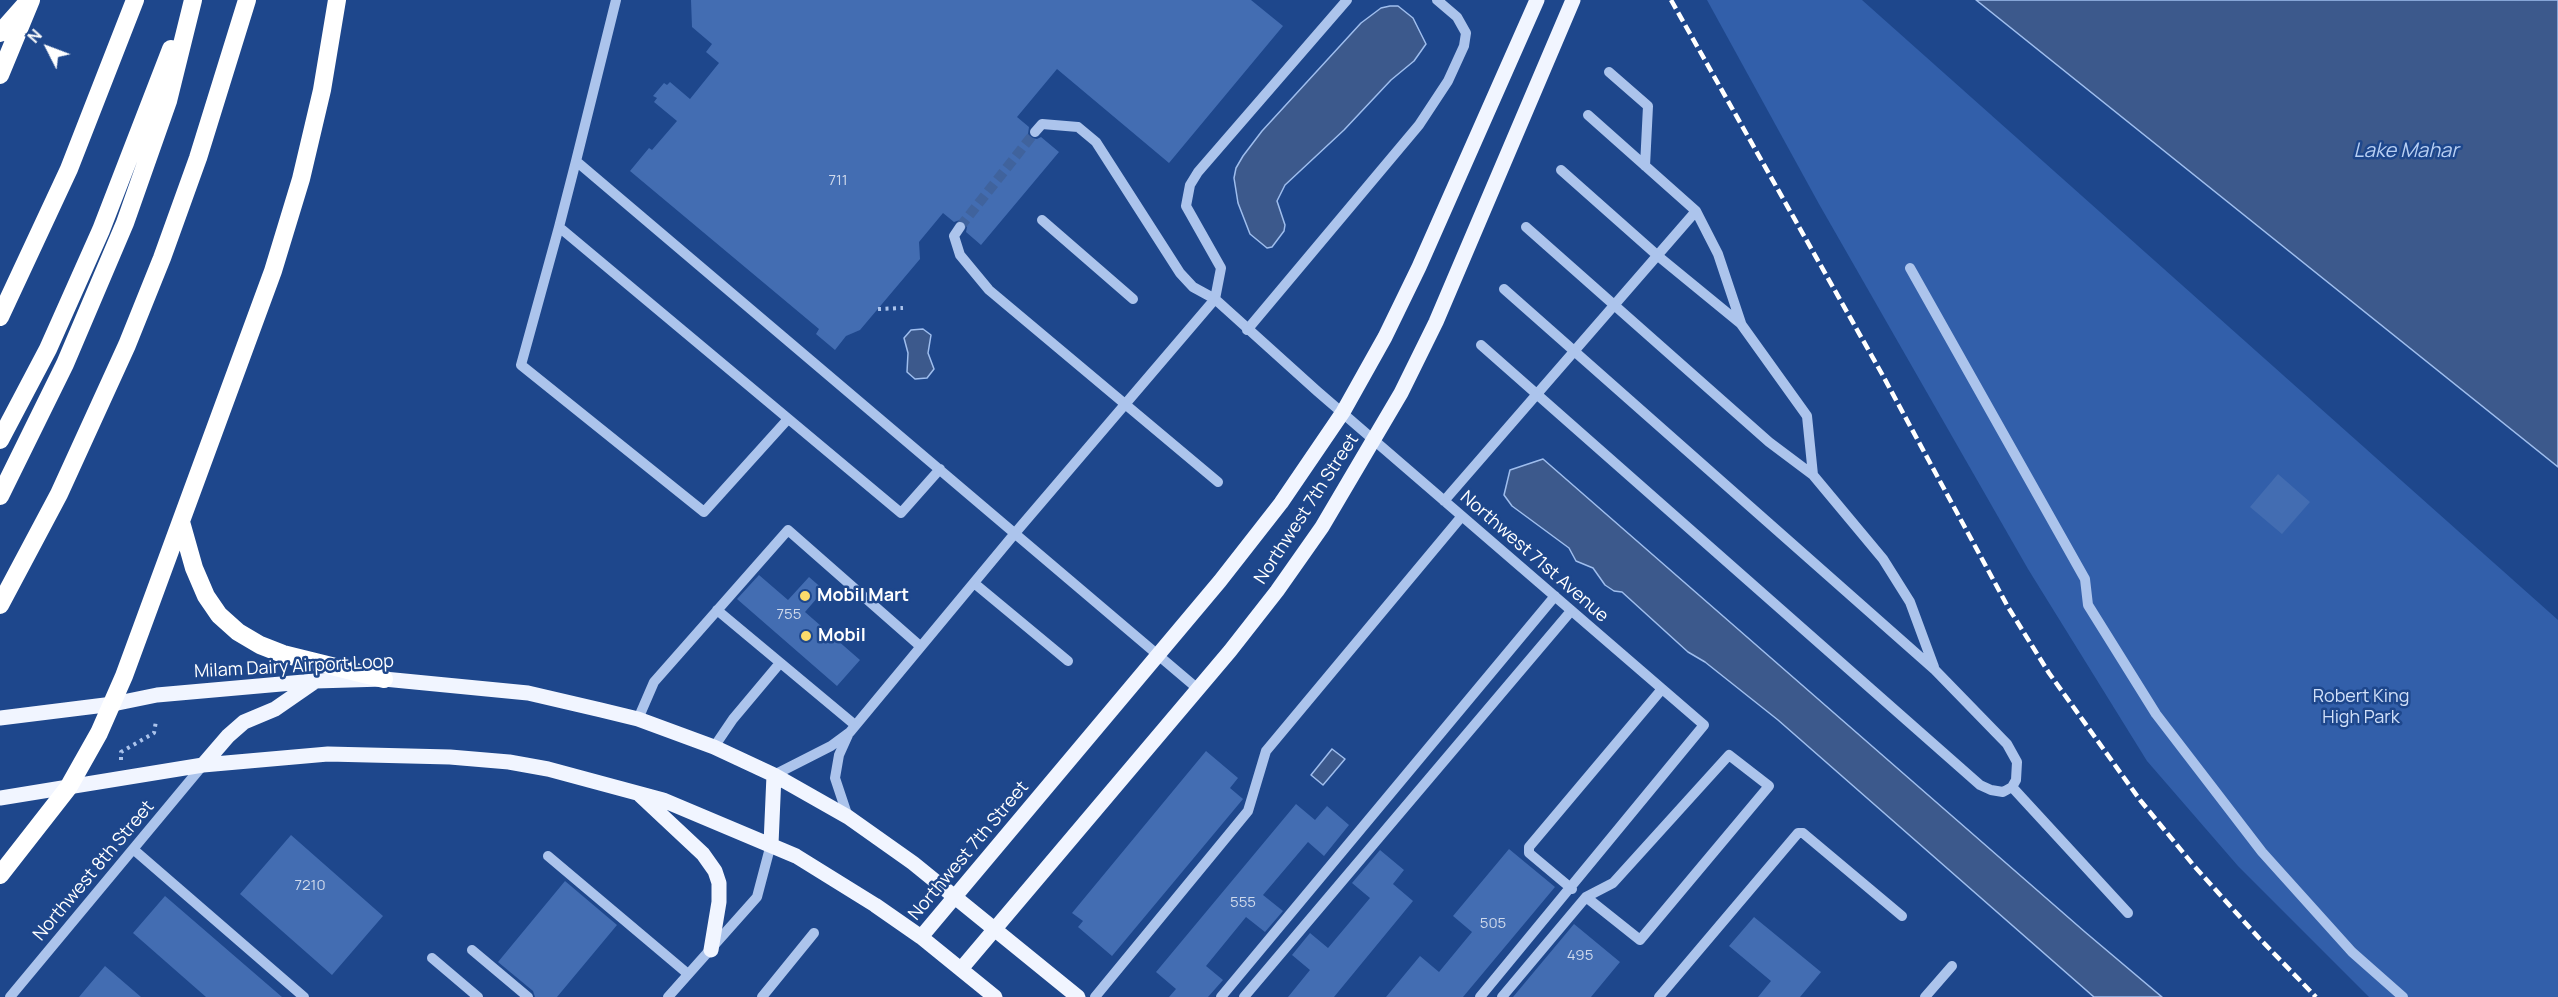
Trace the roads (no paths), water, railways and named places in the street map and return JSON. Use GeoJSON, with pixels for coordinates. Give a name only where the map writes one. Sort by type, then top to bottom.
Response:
{"type":"FeatureCollection","features":[{"type":"Feature","properties":{"kind":"highway"},"geometry":{"type":"LineString","coordinates":[[0,33],[30,0]]}},
{"type":"Feature","properties":{"kind":"highway"},"geometry":{"type":"LineString","coordinates":[[0,75],[30,0]]}},
{"type":"Feature","properties":{"kind":"highway"},"geometry":{"type":"LineString","coordinates":[[0,317],[69,169],[135,0]]}},
{"type":"Feature","properties":{"kind":"highway"},"geometry":{"type":"LineString","coordinates":[[0,440],[48,349],[101,230],[192,0]]}},
{"type":"Feature","properties":{"kind":"highway"},"geometry":{"type":"LineString","coordinates":[[0,496],[65,364],[125,224],[168,100],[192,0]]}},
{"type":"Feature","properties":{"kind":"highway"},"geometry":{"type":"LineString","coordinates":[[0,605],[59,494],[127,345],[162,258],[198,158],[247,0]]}},
{"type":"Feature","properties":{"kind":"highway"},"geometry":{"type":"LineString","coordinates":[[0,875],[68,788],[113,704],[273,271],[301,179],[322,90],[337,0]]}},
{"type":"Feature","properties":{"kind":"highway"},"geometry":{"type":"LineString","coordinates":[[181,522],[194,568],[206,596],[219,615],[238,632],[260,645],[283,654],[384,679]]}},
{"type":"Feature","properties":{"kind":"main road","name":"Northwest 7th Street"},"geometry":{"type":"LineString","coordinates":[[921,937],[1159,655],[1281,503],[1343,412],[1385,338],[1419,267],[1537,0]]}},
{"type":"Feature","properties":{"kind":"main road","name":"Northwest 7th Street"},"geometry":{"type":"LineString","coordinates":[[962,969],[1198,689],[1277,591],[1322,527],[1375,440],[1436,322],[1573,0]]}},
{"type":"Feature","properties":{"kind":"main road","name":"Milam Dairy Airport Loop"},"geometry":{"type":"LineString","coordinates":[[0,718],[113,704],[157,695],[315,681],[384,679],[528,693],[638,719],[714,747],[774,775],[848,817],[956,896],[1078,997]]}},
{"type":"Feature","properties":{"kind":"main road"},"geometry":{"type":"LineString","coordinates":[[203,765],[228,736],[244,722],[275,709],[315,681]]}},
{"type":"Feature","properties":{"kind":"main road"},"geometry":{"type":"LineString","coordinates":[[0,798],[203,765],[328,754],[450,757],[509,762],[636,791],[771,844],[821,870],[921,937],[995,997]]}},
{"type":"Feature","properties":{"kind":"main road"},"geometry":{"type":"LineString","coordinates":[[771,844],[774,775]]}},
{"type":"Feature","properties":{"kind":"main road"},"geometry":{"type":"LineString","coordinates":[[636,791],[703,854],[715,871],[719,883],[719,902],[711,950]]}},
{"type":"Feature","properties":{"kind":"street"},"geometry":{"type":"LineString","coordinates":[[616,0],[559,228],[520,365],[704,512],[788,419]]}},
{"type":"Feature","properties":{"kind":"street"},"geometry":{"type":"LineString","coordinates":[[848,817],[835,778],[838,755],[852,729],[1215,299],[1221,268],[1186,206],[1190,185],[1198,172],[1347,0]]}},
{"type":"Feature","properties":{"kind":"street"},"geometry":{"type":"LineString","coordinates":[[1247,330],[1419,125],[1448,81],[1464,45],[1466,33],[1457,17],[1437,0]]}},
{"type":"Feature","properties":{"kind":"street"},"geometry":{"type":"LineString","coordinates":[[1609,72],[1648,106],[1645,166]]}},
{"type":"Feature","properties":{"kind":"street"},"geometry":{"type":"LineString","coordinates":[[1588,115],[1696,212],[1718,254],[1741,324]]}},
{"type":"Feature","properties":{"kind":"street","name":"Northwest 71st Avenue"},"geometry":{"type":"LineString","coordinates":[[1035,132],[1042,124],[1077,126],[1096,142],[1180,273],[1193,288],[1215,299],[1247,330],[1704,725],[1572,889]]}},
{"type":"Feature","properties":{"kind":"street"},"geometry":{"type":"LineString","coordinates":[[576,161],[1016,532],[1198,689]]}},
{"type":"Feature","properties":{"kind":"street"},"geometry":{"type":"LineString","coordinates":[[1561,170],[1658,256],[1741,324],[1807,416],[1813,475]]}},
{"type":"Feature","properties":{"kind":"street"},"geometry":{"type":"LineString","coordinates":[[1444,501],[1696,212]]}},
{"type":"Feature","properties":{"kind":"street"},"geometry":{"type":"LineString","coordinates":[[1042,220],[1133,299]]}},
{"type":"Feature","properties":{"kind":"street"},"geometry":{"type":"LineString","coordinates":[[960,227],[954,236],[960,255],[989,290],[1218,482]]}},
{"type":"Feature","properties":{"kind":"street"},"geometry":{"type":"LineString","coordinates":[[1526,227],[1615,303],[1769,442],[1813,475],[1888,568],[1910,602],[1935,670]]}},
{"type":"Feature","properties":{"kind":"street"},"geometry":{"type":"LineString","coordinates":[[559,228],[901,513],[940,469]]}},
{"type":"Feature","properties":{"kind":"street"},"geometry":{"type":"LineString","coordinates":[[1910,268],[2085,579],[2088,605],[2156,714],[2262,852],[2352,952],[2403,997]]}},
{"type":"Feature","properties":{"kind":"street"},"geometry":{"type":"LineString","coordinates":[[1481,345],[1980,785],[2003,792],[2012,787],[2016,780],[2018,762],[2007,744],[1935,670],[1504,289]]}},
{"type":"Feature","properties":{"kind":"street"},"geometry":{"type":"LineString","coordinates":[[1095,997],[1248,811],[1266,751],[1462,516]]}},
{"type":"Feature","properties":{"kind":"street"},"geometry":{"type":"LineString","coordinates":[[638,719],[654,682],[788,530],[920,646]]}},
{"type":"Feature","properties":{"kind":"street"},"geometry":{"type":"LineString","coordinates":[[974,583],[1068,661]]}},
{"type":"Feature","properties":{"kind":"street"},"geometry":{"type":"LineString","coordinates":[[1221,997],[1555,596]]}},
{"type":"Feature","properties":{"kind":"street"},"geometry":{"type":"LineString","coordinates":[[717,610],[780,663],[852,729]]}},
{"type":"Feature","properties":{"kind":"street"},"geometry":{"type":"LineString","coordinates":[[1244,997],[1571,611]]}},
{"type":"Feature","properties":{"kind":"street"},"geometry":{"type":"LineString","coordinates":[[714,747],[733,719],[780,663]]}},
{"type":"Feature","properties":{"kind":"street"},"geometry":{"type":"LineString","coordinates":[[1480,997],[1572,889],[1529,852],[1529,847],[1662,689]]}},
{"type":"Feature","properties":{"kind":"street"},"geometry":{"type":"LineString","coordinates":[[774,775],[831,746],[852,729]]}},
{"type":"Feature","properties":{"kind":"street"},"geometry":{"type":"LineString","coordinates":[[1502,997],[1586,897],[1613,883],[1729,755],[1769,786],[1640,940],[1586,897]]}},
{"type":"Feature","properties":{"kind":"street","name":"Northwest 8th Street"},"geometry":{"type":"LineString","coordinates":[[10,997],[203,765]]}},
{"type":"Feature","properties":{"kind":"street"},"geometry":{"type":"LineString","coordinates":[[2012,787],[2128,913]]}},
{"type":"Feature","properties":{"kind":"street"},"geometry":{"type":"LineString","coordinates":[[1659,997],[1798,833],[1803,833],[1902,916]]}},
{"type":"Feature","properties":{"kind":"street"},"geometry":{"type":"LineString","coordinates":[[668,997],[757,897],[771,844]]}},
{"type":"Feature","properties":{"kind":"street"},"geometry":{"type":"LineString","coordinates":[[134,849],[304,997]]}},
{"type":"Feature","properties":{"kind":"street"},"geometry":{"type":"LineString","coordinates":[[548,856],[688,974]]}},
{"type":"Feature","properties":{"kind":"street"},"geometry":{"type":"LineString","coordinates":[[762,997],[814,933]]}},
{"type":"Feature","properties":{"kind":"street"},"geometry":{"type":"LineString","coordinates":[[472,950],[528,997]]}},
{"type":"Feature","properties":{"kind":"street"},"geometry":{"type":"LineString","coordinates":[[432,958],[478,997]]}},
{"type":"Feature","properties":{"kind":"street"},"geometry":{"type":"LineString","coordinates":[[1925,997],[1952,966]]}},
{"type":"Feature","properties":{"kind":"water","name":"Lake Mahar"},"geometry":{"type":"Polygon","coordinates":[[[1976,0],[2558,0],[2558,467],[1976,0]]]}},
{"type":"Feature","properties":{"kind":"water"},"geometry":{"type":"Polygon","coordinates":[[[1398,6],[1413,18],[1426,44],[1414,61],[1391,80],[1344,130],[1285,185],[1277,201],[1285,225],[1284,231],[1272,247],[1267,248],[1250,234],[1238,203],[1234,178],[1236,168],[1262,131],[1361,23],[1381,8],[1398,6]]]}},
{"type":"Feature","properties":{"kind":"water"},"geometry":{"type":"Polygon","coordinates":[[[923,329],[931,335],[928,353],[934,369],[927,378],[915,379],[907,372],[908,353],[904,338],[911,330],[923,329]]]}},
{"type":"Feature","properties":{"kind":"water"},"geometry":{"type":"Polygon","coordinates":[[[1543,459],[2162,997],[2094,997],[1778,720],[1705,662],[1688,652],[1622,592],[1614,591],[1605,585],[1593,568],[1576,561],[1569,548],[1512,506],[1504,495],[1510,470],[1543,459]]]}},
{"type":"Feature","properties":{"kind":"water"},"geometry":{"type":"Polygon","coordinates":[[[1332,749],[1345,759],[1323,785],[1311,775],[1332,749]]]}},
{"type":"Feature","properties":{"kind":"tunnel"},"geometry":{"type":"LineString","coordinates":[[960,227],[1035,132]]}},
{"type":"Feature","properties":{"kind":"railway"},"geometry":{"type":"LineString","coordinates":[[1671,0],[1882,374],[2008,607],[2049,673],[2140,800],[2195,867],[2316,997]]}},
{"type":"Feature","properties":{"kind":"place","name":"Mobil Mart"},"geometry":{"type":"Point","coordinates":[805,596]}},
{"type":"Feature","properties":{"kind":"place","name":"Mobil"},"geometry":{"type":"Point","coordinates":[806,636]}},
{"type":"Feature","properties":{"kind":"park label","name":"Robert King High Park"},"geometry":{"type":"Point","coordinates":[2361,707]}}]}
